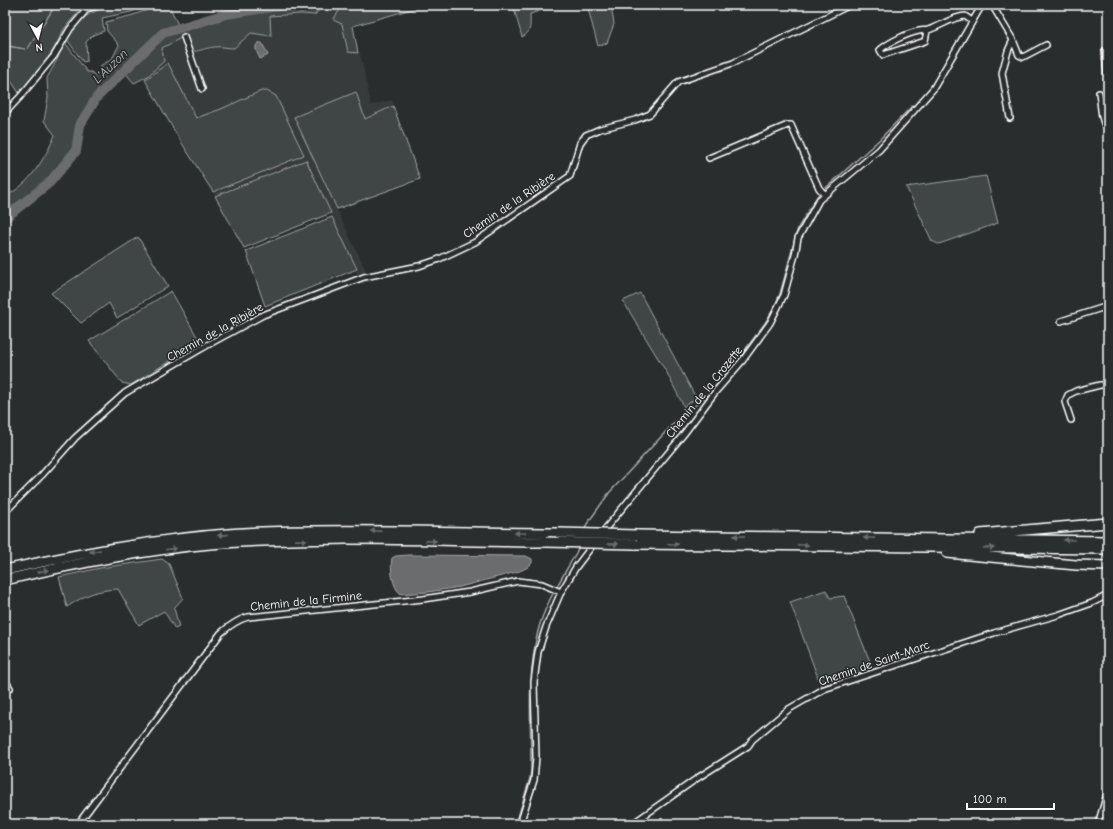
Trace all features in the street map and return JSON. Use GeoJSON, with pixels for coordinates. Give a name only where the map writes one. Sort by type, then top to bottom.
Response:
{"type":"FeatureCollection","features":[{"type":"Feature","properties":{"kind":"highway"},"geometry":{"type":"LineString","coordinates":[[893,542],[1108,523]]}},
{"type":"Feature","properties":{"kind":"highway"},"geometry":{"type":"LineString","coordinates":[[5,570],[67,556],[125,546],[178,539],[255,532],[338,531],[559,533],[636,539]]}},
{"type":"Feature","properties":{"kind":"highway"},"geometry":{"type":"LineString","coordinates":[[5,580],[68,565],[128,554],[210,544],[263,541],[338,539],[546,542],[636,539],[893,542],[1108,541]]}},
{"type":"Feature","properties":{"kind":"highway"},"geometry":{"type":"LineString","coordinates":[[893,542],[1108,549]]}},
{"type":"Feature","properties":{"kind":"highway"},"geometry":{"type":"LineString","coordinates":[[893,542],[1069,564],[1108,566]]}},
{"type":"Feature","properties":{"kind":"street"},"geometry":{"type":"LineString","coordinates":[[5,113],[20,98],[54,56],[70,29],[87,9],[99,5]]}},
{"type":"Feature","properties":{"kind":"street","name":"Chemin de la Ribière"},"geometry":{"type":"LineString","coordinates":[[5,512],[42,475],[75,438],[125,393],[211,343],[263,315],[364,277],[419,266],[437,260],[475,242],[570,176],[580,142],[586,135],[600,129],[635,120],[650,114],[678,82],[732,64],[850,5]]}},
{"type":"Feature","properties":{"kind":"street","name":"Chemin de la Crozette"},"geometry":{"type":"LineString","coordinates":[[520,824],[534,780],[536,757],[534,682],[538,652],[546,627],[561,592],[576,567],[608,524],[683,435],[716,391],[743,360],[770,323],[784,295],[798,238],[819,200],[879,150],[933,89],[982,5]]}},
{"type":"Feature","properties":{"kind":"street"},"geometry":{"type":"LineString","coordinates":[[992,5],[1013,40],[1019,55],[1024,57],[1046,45]]}},
{"type":"Feature","properties":{"kind":"street"},"geometry":{"type":"LineString","coordinates":[[927,31],[925,41],[883,55],[880,50],[884,46],[906,36],[920,31],[927,31],[958,16],[966,16],[972,21]]}},
{"type":"Feature","properties":{"kind":"street"},"geometry":{"type":"LineString","coordinates":[[184,37],[202,89]]}},
{"type":"Feature","properties":{"kind":"street"},"geometry":{"type":"LineString","coordinates":[[1010,118],[1002,73],[1008,51],[1013,40]]}},
{"type":"Feature","properties":{"kind":"street"},"geometry":{"type":"LineString","coordinates":[[1105,51],[1108,89]]}},
{"type":"Feature","properties":{"kind":"street"},"geometry":{"type":"LineString","coordinates":[[1099,93],[1103,119],[1108,129]]}},
{"type":"Feature","properties":{"kind":"street"},"geometry":{"type":"LineString","coordinates":[[709,158],[791,125],[819,188],[824,195]]}},
{"type":"Feature","properties":{"kind":"street"},"geometry":{"type":"LineString","coordinates":[[1061,321],[1108,306]]}},
{"type":"Feature","properties":{"kind":"street"},"geometry":{"type":"LineString","coordinates":[[1071,420],[1065,402],[1068,396],[1076,391],[1100,385],[1108,385]]}},
{"type":"Feature","properties":{"kind":"street","name":"Chemin de la Firmine"},"geometry":{"type":"LineString","coordinates":[[78,824],[222,633],[231,624],[239,620],[248,617],[446,596],[518,581],[542,584],[561,592]]}},
{"type":"Feature","properties":{"kind":"street","name":"Chemin de Saint-Marc"},"geometry":{"type":"LineString","coordinates":[[632,824],[748,746],[752,740],[789,709],[824,689],[987,635],[1092,604],[1108,595]]}},
{"type":"Feature","properties":{"kind":"street"},"geometry":{"type":"LineString","coordinates":[[5,680],[10,688]]}},
{"type":"Feature","properties":{"kind":"street"},"geometry":{"type":"LineString","coordinates":[[1098,824],[1108,791]]}},
{"type":"Feature","properties":{"kind":"shaded area"},"geometry":{"type":"Polygon","coordinates":[[[5,5],[55,5],[27,50],[56,5],[90,5],[78,12],[64,29],[42,68],[19,93],[5,72],[5,46],[25,49],[5,45],[5,5]]]}},
{"type":"Feature","properties":{"kind":"shaded area"},"geometry":{"type":"Polygon","coordinates":[[[112,5],[150,5],[131,12],[102,18],[104,31],[93,35],[86,42],[87,61],[83,62],[66,38],[70,31],[80,21],[98,10],[112,5]]]}},
{"type":"Feature","properties":{"kind":"shaded area"},"geometry":{"type":"Polygon","coordinates":[[[162,5],[169,5],[178,25],[221,13],[283,5],[322,5],[315,15],[301,14],[270,16],[271,36],[251,33],[234,48],[216,47],[195,51],[192,50],[181,38],[162,48],[164,61],[148,76],[134,83],[122,69],[94,95],[78,124],[73,149],[47,180],[5,215],[5,196],[13,192],[29,179],[47,153],[55,135],[44,121],[48,98],[47,78],[57,60],[64,41],[87,72],[91,72],[96,76],[103,71],[100,66],[112,59],[119,45],[107,31],[106,22],[162,5]]]}},
{"type":"Feature","properties":{"kind":"shaded area"},"geometry":{"type":"Polygon","coordinates":[[[322,5],[336,7],[339,12],[348,52],[360,53],[371,105],[392,100],[421,179],[337,210],[371,281],[362,284],[330,214],[244,248],[213,192],[178,137],[144,78],[162,48],[181,38],[197,52],[215,47],[234,48],[251,33],[271,36],[270,16],[301,14],[315,15],[322,5]]]}},
{"type":"Feature","properties":{"kind":"shaded area"},"geometry":{"type":"Polygon","coordinates":[[[327,5],[426,5],[353,26],[358,53],[348,52],[342,24],[333,20],[339,11],[336,7],[327,5]]]}},
{"type":"Feature","properties":{"kind":"shaded area"},"geometry":{"type":"Polygon","coordinates":[[[513,5],[557,5],[530,14],[529,30],[522,37],[513,5]]]}},
{"type":"Feature","properties":{"kind":"shaded area"},"geometry":{"type":"Polygon","coordinates":[[[587,5],[611,5],[614,24],[607,43],[598,46],[587,5]]]}},
{"type":"Feature","properties":{"kind":"shaded area"},"geometry":{"type":"Polygon","coordinates":[[[258,43],[262,43],[268,55],[260,59],[256,50],[258,43]]]}},
{"type":"Feature","properties":{"kind":"shaded area"},"geometry":{"type":"Polygon","coordinates":[[[168,63],[196,118],[221,109],[261,91],[267,91],[276,96],[304,155],[213,192],[178,137],[145,80],[168,63]]]}},
{"type":"Feature","properties":{"kind":"shaded area"},"geometry":{"type":"Polygon","coordinates":[[[356,92],[365,119],[393,106],[420,179],[337,209],[294,117],[356,92]]]}},
{"type":"Feature","properties":{"kind":"shaded area"},"geometry":{"type":"Polygon","coordinates":[[[306,160],[331,213],[244,248],[215,196],[306,160]]]}},
{"type":"Feature","properties":{"kind":"shaded area"},"geometry":{"type":"Polygon","coordinates":[[[986,176],[998,223],[942,243],[938,244],[932,241],[906,187],[986,176]]]}},
{"type":"Feature","properties":{"kind":"shaded area"},"geometry":{"type":"Polygon","coordinates":[[[332,217],[357,269],[265,306],[246,251],[332,217]]]}},
{"type":"Feature","properties":{"kind":"shaded area"},"geometry":{"type":"Polygon","coordinates":[[[138,237],[168,286],[117,318],[109,303],[81,323],[51,293],[138,237]]]}},
{"type":"Feature","properties":{"kind":"shaded area"},"geometry":{"type":"Polygon","coordinates":[[[171,291],[200,342],[131,385],[122,383],[89,341],[171,291]]]}},
{"type":"Feature","properties":{"kind":"shaded area"},"geometry":{"type":"Polygon","coordinates":[[[640,293],[696,398],[684,407],[667,373],[623,301],[640,293]]]}},
{"type":"Feature","properties":{"kind":"shaded area"},"geometry":{"type":"Polygon","coordinates":[[[396,556],[526,556],[532,559],[532,563],[520,571],[460,587],[401,594],[394,582],[391,567],[392,558],[396,556]]]}},
{"type":"Feature","properties":{"kind":"shaded area"},"geometry":{"type":"Polygon","coordinates":[[[162,559],[169,564],[183,598],[174,608],[179,627],[175,629],[164,611],[139,625],[118,589],[91,594],[79,599],[67,607],[59,577],[100,568],[162,559]]]}},
{"type":"Feature","properties":{"kind":"shaded area"},"geometry":{"type":"Polygon","coordinates":[[[826,590],[830,598],[844,596],[873,669],[821,686],[790,602],[826,590]]]}},
{"type":"Feature","properties":{"kind":"waterway","name":"L'Auzon"},"geometry":{"type":"LineString","coordinates":[[5,218],[50,182],[76,151],[80,125],[97,97],[163,33],[226,14],[286,5]]}},
{"type":"Feature","properties":{"kind":"waterway"},"geometry":{"type":"LineString","coordinates":[[585,529],[609,493],[672,425],[710,393],[765,323],[780,294],[798,228],[818,195],[879,140],[913,105]]}},
{"type":"Feature","properties":{"kind":"waterway"},"geometry":{"type":"LineString","coordinates":[[516,824],[530,778],[531,682],[532,665],[538,631],[549,601],[579,546]]}}]}
